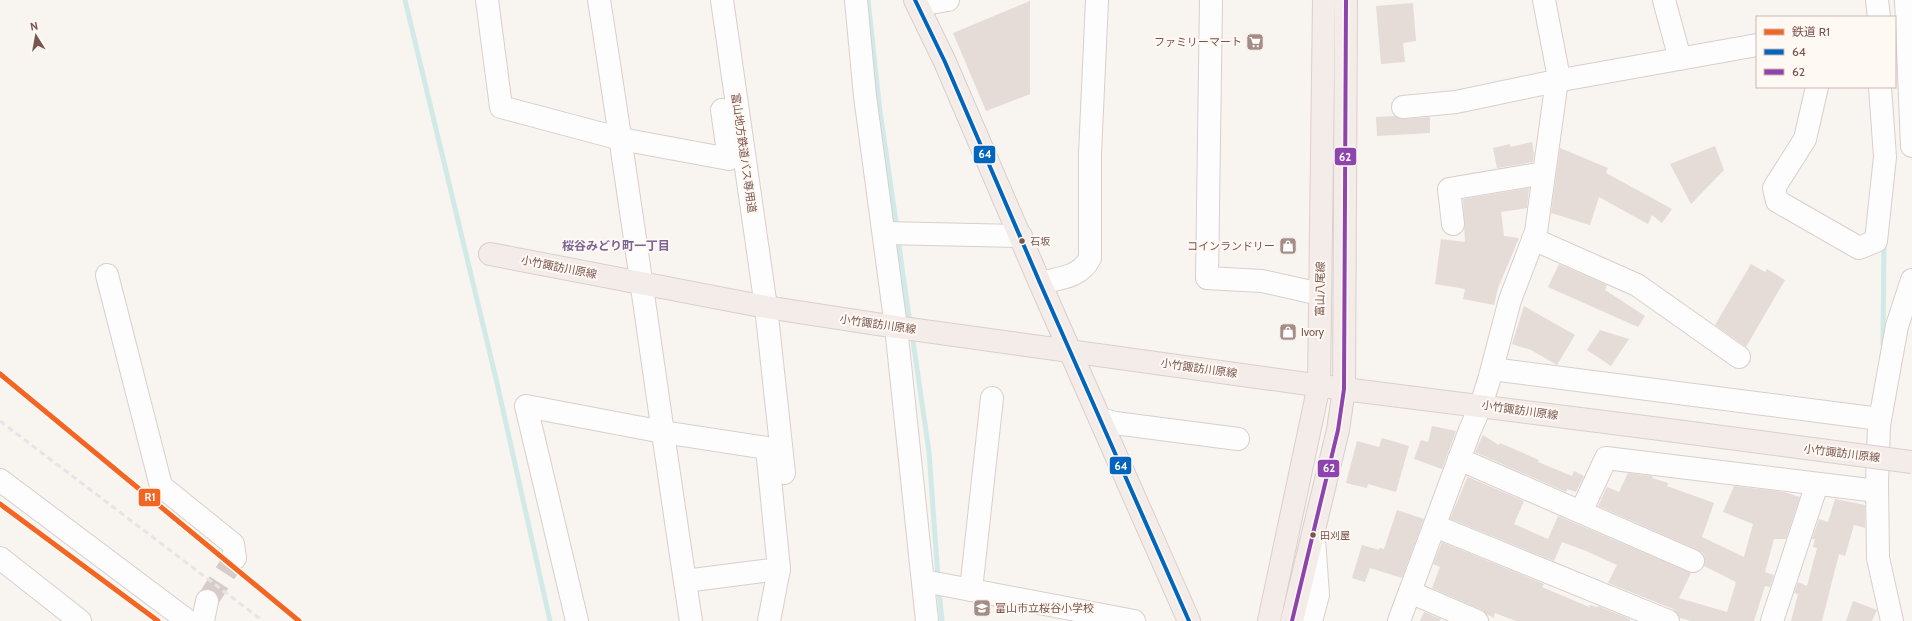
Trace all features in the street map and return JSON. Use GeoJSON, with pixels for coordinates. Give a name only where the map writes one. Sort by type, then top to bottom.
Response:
{"type":"FeatureCollection","features":[{"type":"Feature","properties":{"kind":"main road","name":"富山八尾線"},"geometry":{"type":"LineString","coordinates":[[1269,621],[1319,385],[1324,0]]}},
{"type":"Feature","properties":{"kind":"main road"},"geometry":{"type":"LineString","coordinates":[[1292,621],[1338,430],[1344,389],[1346,0]]}},
{"type":"Feature","properties":{"kind":"main road"},"geometry":{"type":"LineString","coordinates":[[917,2],[945,62],[1040,283],[1189,621]]}},
{"type":"Feature","properties":{"kind":"main road","name":"小竹諏訪川原線"},"geometry":{"type":"LineString","coordinates":[[490,254],[766,307],[896,327],[1344,389],[1481,405],[1912,462]]}},
{"type":"Feature","properties":{"kind":"street"},"geometry":{"type":"LineString","coordinates":[[487,0],[502,107],[622,139],[729,159],[708,0]]}},
{"type":"Feature","properties":{"kind":"street"},"geometry":{"type":"LineString","coordinates":[[599,0],[622,139],[641,283],[692,621]]}},
{"type":"Feature","properties":{"kind":"street","name":"富山地方鉄道バス専用道"},"geometry":{"type":"LineString","coordinates":[[722,0],[766,307],[789,510]]}},
{"type":"Feature","properties":{"kind":"street"},"geometry":{"type":"LineString","coordinates":[[856,0],[865,96],[885,233],[896,327],[924,581],[927,621]]}},
{"type":"Feature","properties":{"kind":"street"},"geometry":{"type":"LineString","coordinates":[[917,2],[948,0]]}},
{"type":"Feature","properties":{"kind":"street"},"geometry":{"type":"LineString","coordinates":[[1040,283],[1075,274],[1086,267],[1090,258],[1090,154],[1097,0]]}},
{"type":"Feature","properties":{"kind":"street"},"geometry":{"type":"LineString","coordinates":[[1211,0],[1207,278],[1262,281],[1320,294]]}},
{"type":"Feature","properties":{"kind":"street"},"geometry":{"type":"LineString","coordinates":[[1399,621],[1459,459],[1481,405],[1510,300],[1536,232],[1558,73],[1544,0]]}},
{"type":"Feature","properties":{"kind":"street"},"geometry":{"type":"LineString","coordinates":[[1664,0],[1680,59]]}},
{"type":"Feature","properties":{"kind":"street"},"geometry":{"type":"LineString","coordinates":[[1877,0],[1879,16]]}},
{"type":"Feature","properties":{"kind":"street"},"geometry":{"type":"LineString","coordinates":[[1906,0],[1912,146]]}},
{"type":"Feature","properties":{"kind":"street"},"geometry":{"type":"LineString","coordinates":[[1403,106],[1456,102],[1556,81],[1756,45]]}},
{"type":"Feature","properties":{"kind":"street"},"geometry":{"type":"LineString","coordinates":[[1817,88],[1805,138],[1774,188],[1775,195],[1777,201],[1859,248],[1876,241],[1885,157],[1880,88]]}},
{"type":"Feature","properties":{"kind":"street"},"geometry":{"type":"LineString","coordinates":[[1453,224],[1449,189],[1544,173]]}},
{"type":"Feature","properties":{"kind":"street"},"geometry":{"type":"LineString","coordinates":[[885,233],[1021,236]]}},
{"type":"Feature","properties":{"kind":"street"},"geometry":{"type":"LineString","coordinates":[[1533,239],[1637,285],[1739,357]]}},
{"type":"Feature","properties":{"kind":"street"},"geometry":{"type":"LineString","coordinates":[[107,275],[162,486],[233,544],[235,558]]}},
{"type":"Feature","properties":{"kind":"street"},"geometry":{"type":"LineString","coordinates":[[1892,621],[1878,558],[1877,491],[1880,419],[1897,326],[1912,280]]}},
{"type":"Feature","properties":{"kind":"street"},"geometry":{"type":"LineString","coordinates":[[1492,369],[1880,419]]}},
{"type":"Feature","properties":{"kind":"street"},"geometry":{"type":"LineString","coordinates":[[971,590],[992,398]]}},
{"type":"Feature","properties":{"kind":"street"},"geometry":{"type":"LineString","coordinates":[[577,621],[526,406],[663,432],[767,448],[779,569],[769,621]]}},
{"type":"Feature","properties":{"kind":"street"},"geometry":{"type":"LineString","coordinates":[[1100,419],[1115,423],[1238,439]]}},
{"type":"Feature","properties":{"kind":"street"},"geometry":{"type":"LineString","coordinates":[[1581,512],[1606,458],[1877,491]]}},
{"type":"Feature","properties":{"kind":"street"},"geometry":{"type":"LineString","coordinates":[[1459,459],[1693,561]]}},
{"type":"Feature","properties":{"kind":"street"},"geometry":{"type":"LineString","coordinates":[[0,480],[188,621]]}},
{"type":"Feature","properties":{"kind":"street"},"geometry":{"type":"LineString","coordinates":[[1772,621],[1817,484]]}},
{"type":"Feature","properties":{"kind":"street"},"geometry":{"type":"LineString","coordinates":[[1434,526],[1668,621]]}},
{"type":"Feature","properties":{"kind":"street"},"geometry":{"type":"LineString","coordinates":[[1311,621],[1318,595],[1314,534]]}},
{"type":"Feature","properties":{"kind":"street"},"geometry":{"type":"LineString","coordinates":[[0,558],[80,621]]}},
{"type":"Feature","properties":{"kind":"street"},"geometry":{"type":"LineString","coordinates":[[685,581],[779,569]]}},
{"type":"Feature","properties":{"kind":"street"},"geometry":{"type":"LineString","coordinates":[[924,581],[1134,621]]}},
{"type":"Feature","properties":{"kind":"street"},"geometry":{"type":"LineString","coordinates":[[1410,592],[1477,621]]}},
{"type":"Feature","properties":{"kind":"building"},"geometry":{"type":"Polygon","coordinates":[[[1030,1],[1030,94],[986,111],[953,33],[1030,1]]]}},
{"type":"Feature","properties":{"kind":"building"},"geometry":{"type":"Polygon","coordinates":[[[1413,3],[1416,41],[1403,43],[1405,62],[1381,64],[1376,6],[1413,3]]]}},
{"type":"Feature","properties":{"kind":"building"},"geometry":{"type":"Polygon","coordinates":[[[1395,116],[1404,119],[1430,117],[1430,133],[1377,136],[1376,117],[1395,116]]]}},
{"type":"Feature","properties":{"kind":"building"},"geometry":{"type":"Polygon","coordinates":[[[1532,142],[1534,154],[1533,162],[1497,168],[1493,148],[1510,144],[1510,147],[1532,142]]]}},
{"type":"Feature","properties":{"kind":"building"},"geometry":{"type":"Polygon","coordinates":[[[1715,146],[1724,170],[1691,204],[1670,164],[1715,146]]]}},
{"type":"Feature","properties":{"kind":"building"},"geometry":{"type":"Polygon","coordinates":[[[1560,148],[1608,168],[1606,173],[1672,209],[1662,223],[1652,215],[1648,224],[1599,197],[1590,225],[1551,213],[1560,148]]]}},
{"type":"Feature","properties":{"kind":"building"},"geometry":{"type":"Polygon","coordinates":[[[1529,188],[1527,208],[1501,212],[1504,236],[1519,238],[1498,288],[1494,305],[1463,299],[1465,289],[1435,284],[1441,239],[1465,242],[1463,199],[1529,188]]]}},
{"type":"Feature","properties":{"kind":"building"},"geometry":{"type":"Polygon","coordinates":[[[1559,264],[1607,285],[1605,290],[1645,316],[1638,327],[1548,287],[1559,264]]]}},
{"type":"Feature","properties":{"kind":"building"},"geometry":{"type":"Polygon","coordinates":[[[1751,264],[1765,272],[1767,269],[1785,280],[1746,347],[1715,325],[1751,264]]]}},
{"type":"Feature","properties":{"kind":"building"},"geometry":{"type":"Polygon","coordinates":[[[1524,306],[1575,335],[1557,365],[1531,350],[1512,344],[1524,306]]]}},
{"type":"Feature","properties":{"kind":"building"},"geometry":{"type":"Polygon","coordinates":[[[1600,330],[1629,339],[1611,366],[1587,350],[1600,330]]]}},
{"type":"Feature","properties":{"kind":"building"},"geometry":{"type":"Polygon","coordinates":[[[1432,426],[1456,431],[1442,469],[1414,459],[1421,440],[1428,442],[1432,426]]]}},
{"type":"Feature","properties":{"kind":"building"},"geometry":{"type":"Polygon","coordinates":[[[1483,435],[1499,445],[1500,443],[1539,460],[1538,462],[1572,476],[1574,471],[1584,476],[1576,492],[1567,489],[1566,492],[1475,452],[1483,435]]]}},
{"type":"Feature","properties":{"kind":"building"},"geometry":{"type":"Polygon","coordinates":[[[1382,438],[1409,446],[1396,492],[1368,484],[1367,488],[1346,483],[1357,441],[1379,447],[1382,438]]]}},
{"type":"Feature","properties":{"kind":"building"},"geometry":{"type":"Polygon","coordinates":[[[1628,473],[1653,476],[1652,478],[1668,483],[1667,486],[1714,503],[1702,537],[1744,557],[1753,524],[1723,512],[1734,486],[1784,492],[1800,497],[1786,539],[1774,539],[1765,572],[1774,575],[1770,587],[1765,586],[1754,621],[1691,621],[1680,618],[1673,609],[1608,583],[1617,565],[1586,551],[1562,542],[1554,561],[1450,519],[1467,478],[1466,476],[1524,501],[1514,524],[1548,539],[1558,516],[1691,573],[1679,598],[1727,612],[1736,582],[1704,566],[1705,559],[1703,553],[1598,506],[1607,487],[1619,492],[1628,473]]]}},
{"type":"Feature","properties":{"kind":"building"},"geometry":{"type":"Polygon","coordinates":[[[1835,499],[1865,505],[1865,528],[1854,525],[1845,556],[1839,554],[1822,621],[1791,621],[1798,594],[1794,593],[1798,582],[1807,586],[1817,548],[1813,547],[1815,539],[1812,539],[1819,519],[1828,522],[1835,499]]]}},
{"type":"Feature","properties":{"kind":"building"},"geometry":{"type":"Polygon","coordinates":[[[1397,510],[1424,519],[1402,578],[1370,568],[1365,582],[1352,578],[1362,545],[1379,550],[1379,548],[1384,549],[1397,510]]]}},
{"type":"Feature","properties":{"kind":"building"},"geometry":{"type":"Polygon","coordinates":[[[1442,542],[1544,584],[1542,587],[1589,607],[1590,605],[1598,606],[1630,619],[1630,621],[1516,621],[1495,613],[1494,618],[1482,610],[1432,588],[1440,567],[1433,564],[1442,542]]]}},
{"type":"Feature","properties":{"kind":"building"},"geometry":{"type":"Polygon","coordinates":[[[1853,601],[1877,610],[1872,621],[1846,621],[1853,601]]]}},
{"type":"Feature","properties":{"kind":"building"},"geometry":{"type":"Polygon","coordinates":[[[1424,612],[1441,619],[1440,621],[1420,621],[1424,612]]]}},
{"type":"Feature","properties":{"kind":"waterway"},"geometry":{"type":"LineString","coordinates":[[405,0],[497,383],[550,621]]}},
{"type":"Feature","properties":{"kind":"waterway"},"geometry":{"type":"LineString","coordinates":[[868,0],[880,111],[897,229]]}},
{"type":"Feature","properties":{"kind":"waterway"},"geometry":{"type":"LineString","coordinates":[[898,239],[910,324]]}},
{"type":"Feature","properties":{"kind":"waterway"},"geometry":{"type":"LineString","coordinates":[[1883,344],[1884,242]]}},
{"type":"Feature","properties":{"kind":"waterway"},"geometry":{"type":"LineString","coordinates":[[912,334],[929,452],[938,578]]}},
{"type":"Feature","properties":{"kind":"waterway"},"geometry":{"type":"LineString","coordinates":[[939,590],[942,621]]}},
{"type":"Feature","properties":{"kind":"tunnel"},"geometry":{"type":"LineString","coordinates":[[207,601],[235,558]]}},
{"type":"Feature","properties":{"kind":"railway"},"geometry":{"type":"LineString","coordinates":[[0,374],[299,621]]}},
{"type":"Feature","properties":{"kind":"railway"},"geometry":{"type":"LineString","coordinates":[[0,421],[263,621]]}},
{"type":"Feature","properties":{"kind":"rail line","name":"R1"},"geometry":{"type":"LineString","coordinates":[[0,374],[299,621]]}},
{"type":"Feature","properties":{"kind":"rail line","name":"R1"},"geometry":{"type":"LineString","coordinates":[[0,504],[158,621]]}},
{"type":"Feature","properties":{"kind":"transit line","name":"64"},"geometry":{"type":"LineString","coordinates":[[915,0],[945,62],[1040,283],[1189,621]]}},
{"type":"Feature","properties":{"kind":"transit line","name":"62"},"geometry":{"type":"LineString","coordinates":[[1292,621],[1338,430],[1344,389],[1346,0]]}},
{"type":"Feature","properties":{"kind":"place","name":"ファミリーマート"},"geometry":{"type":"Point","coordinates":[1255,42]}},
{"type":"Feature","properties":{"kind":"place","name":"石坂"},"geometry":{"type":"Point","coordinates":[1022,241]}},
{"type":"Feature","properties":{"kind":"place","name":"コインランドリー"},"geometry":{"type":"Point","coordinates":[1288,246]}},
{"type":"Feature","properties":{"kind":"place","name":"Ivory"},"geometry":{"type":"Point","coordinates":[1288,332]}},
{"type":"Feature","properties":{"kind":"place","name":"田刈屋"},"geometry":{"type":"Point","coordinates":[1313,535]}},
{"type":"Feature","properties":{"kind":"place","name":"富山市立桜谷小学校"},"geometry":{"type":"Point","coordinates":[982,608]}},
{"type":"Feature","properties":{"kind":"district","name":"桜谷みどり町一丁目"},"geometry":{"type":"Point","coordinates":[616,245]}}]}
